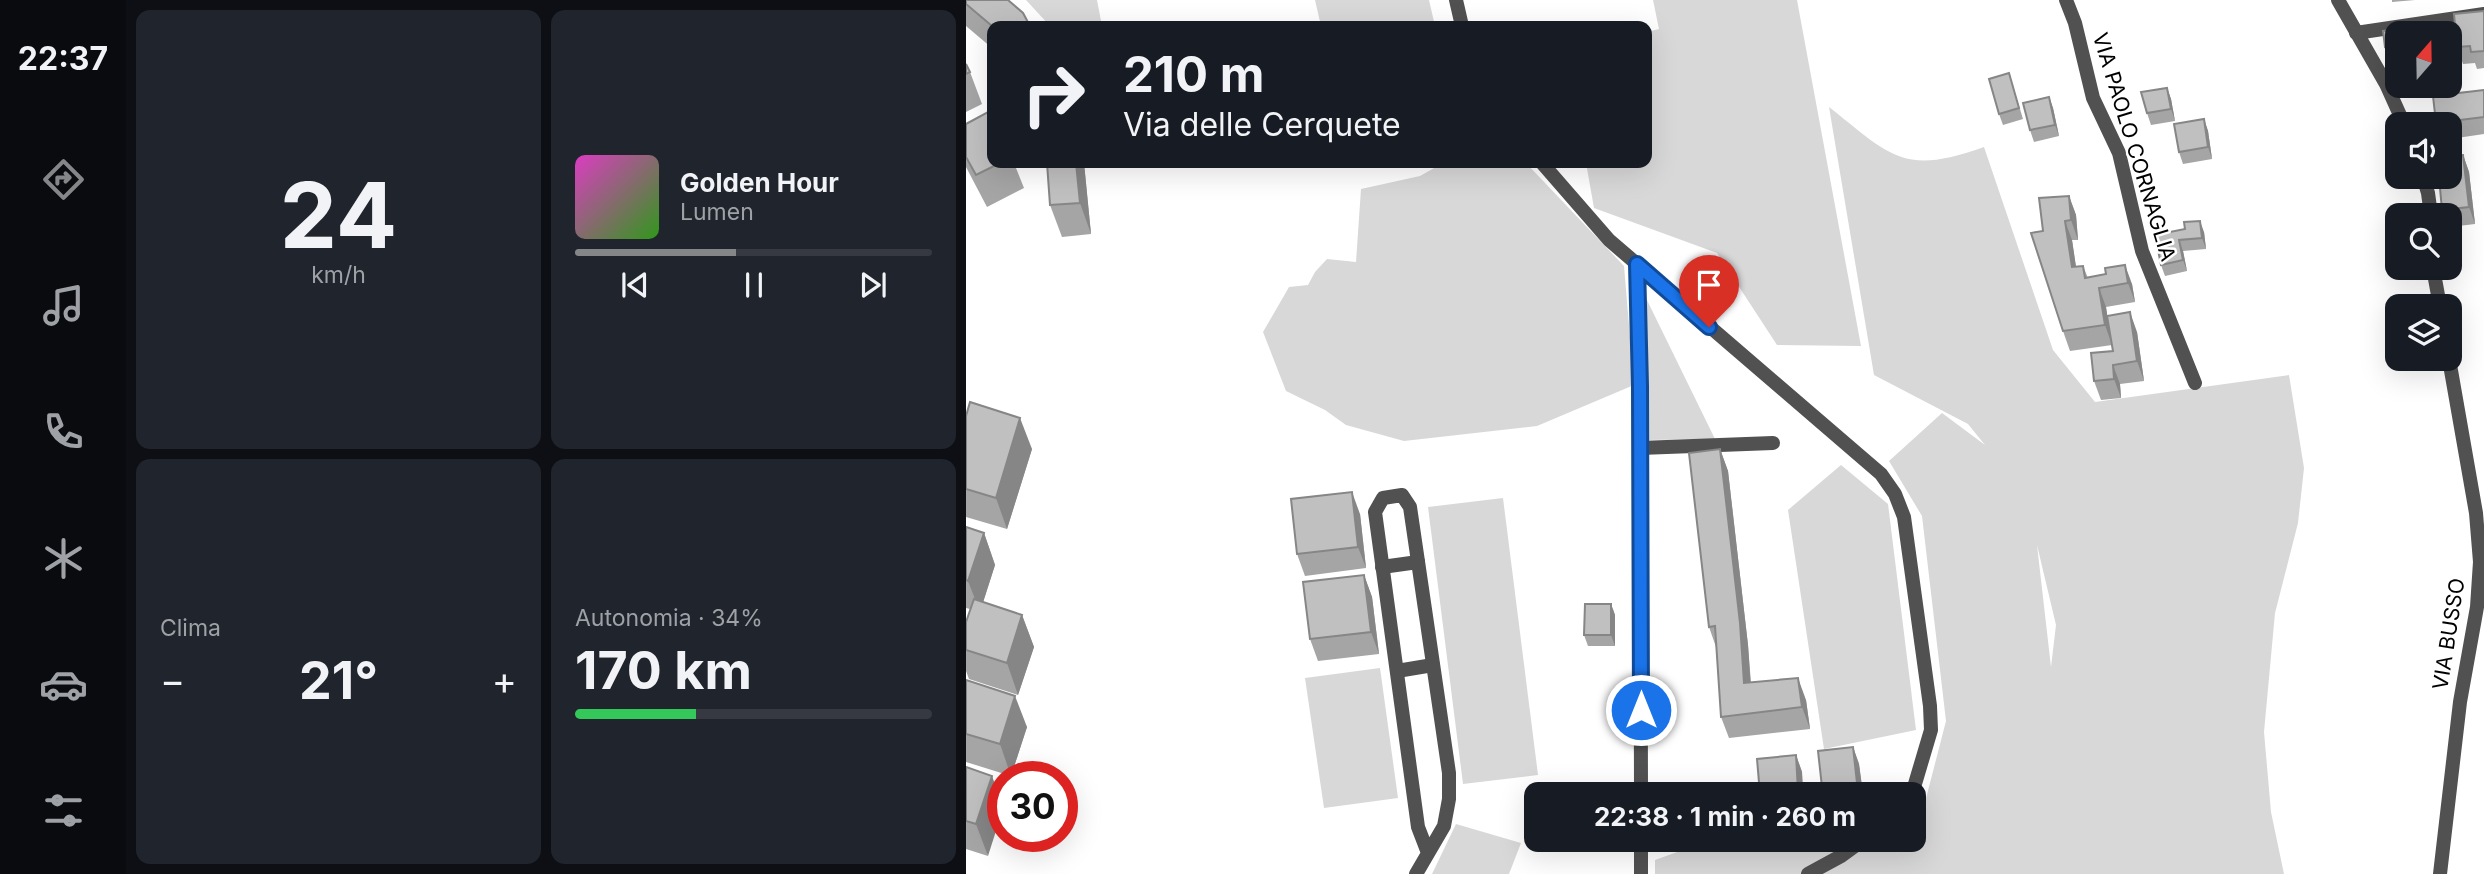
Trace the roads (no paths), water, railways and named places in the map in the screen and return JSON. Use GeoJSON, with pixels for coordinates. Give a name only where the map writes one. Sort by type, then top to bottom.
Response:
{"type":"FeatureCollection","features":[{"type":"Feature","properties":{"kind":"street"},"geometry":{"type":"LineString","coordinates":[[1456,0],[1461,21]]}},
{"type":"Feature","properties":{"kind":"street","name":"VIA PAOLO CORNAGLIA"},"geometry":{"type":"LineString","coordinates":[[2066,0],[2075,23],[2093,98],[2119,153],[2139,242],[2195,383]]}},
{"type":"Feature","properties":{"kind":"street"},"geometry":{"type":"LineString","coordinates":[[2338,0],[2386,84],[2399,112]]}},
{"type":"Feature","properties":{"kind":"street"},"geometry":{"type":"LineString","coordinates":[[2356,33],[2484,14]]}},
{"type":"Feature","properties":{"kind":"street"},"geometry":{"type":"LineString","coordinates":[[1546,168],[1609,240],[1881,474],[1895,494],[1904,517],[1925,661],[1931,730],[1916,782]]}},
{"type":"Feature","properties":{"kind":"street"},"geometry":{"type":"LineString","coordinates":[[1637,264],[1641,782]]}},
{"type":"Feature","properties":{"kind":"street","name":"VIA BUSSO"},"geometry":{"type":"LineString","coordinates":[[2440,874],[2460,702],[2477,607],[2480,574],[2476,513],[2451,371]]}},
{"type":"Feature","properties":{"kind":"street"},"geometry":{"type":"LineString","coordinates":[[1640,448],[1773,443]]}},
{"type":"Feature","properties":{"kind":"street"},"geometry":{"type":"LineString","coordinates":[[1416,874],[1444,826],[1449,799],[1448,773],[1410,507],[1402,495],[1383,498],[1375,512],[1418,827],[1428,853]]}},
{"type":"Feature","properties":{"kind":"street"},"geometry":{"type":"LineString","coordinates":[[1382,567],[1418,562]]}},
{"type":"Feature","properties":{"kind":"street"},"geometry":{"type":"LineString","coordinates":[[1397,671],[1433,665]]}},
{"type":"Feature","properties":{"kind":"street"},"geometry":{"type":"LineString","coordinates":[[1641,852],[1641,874]]}},
{"type":"Feature","properties":{"kind":"street"},"geometry":{"type":"LineString","coordinates":[[1808,874],[1846,852]]}}]}
